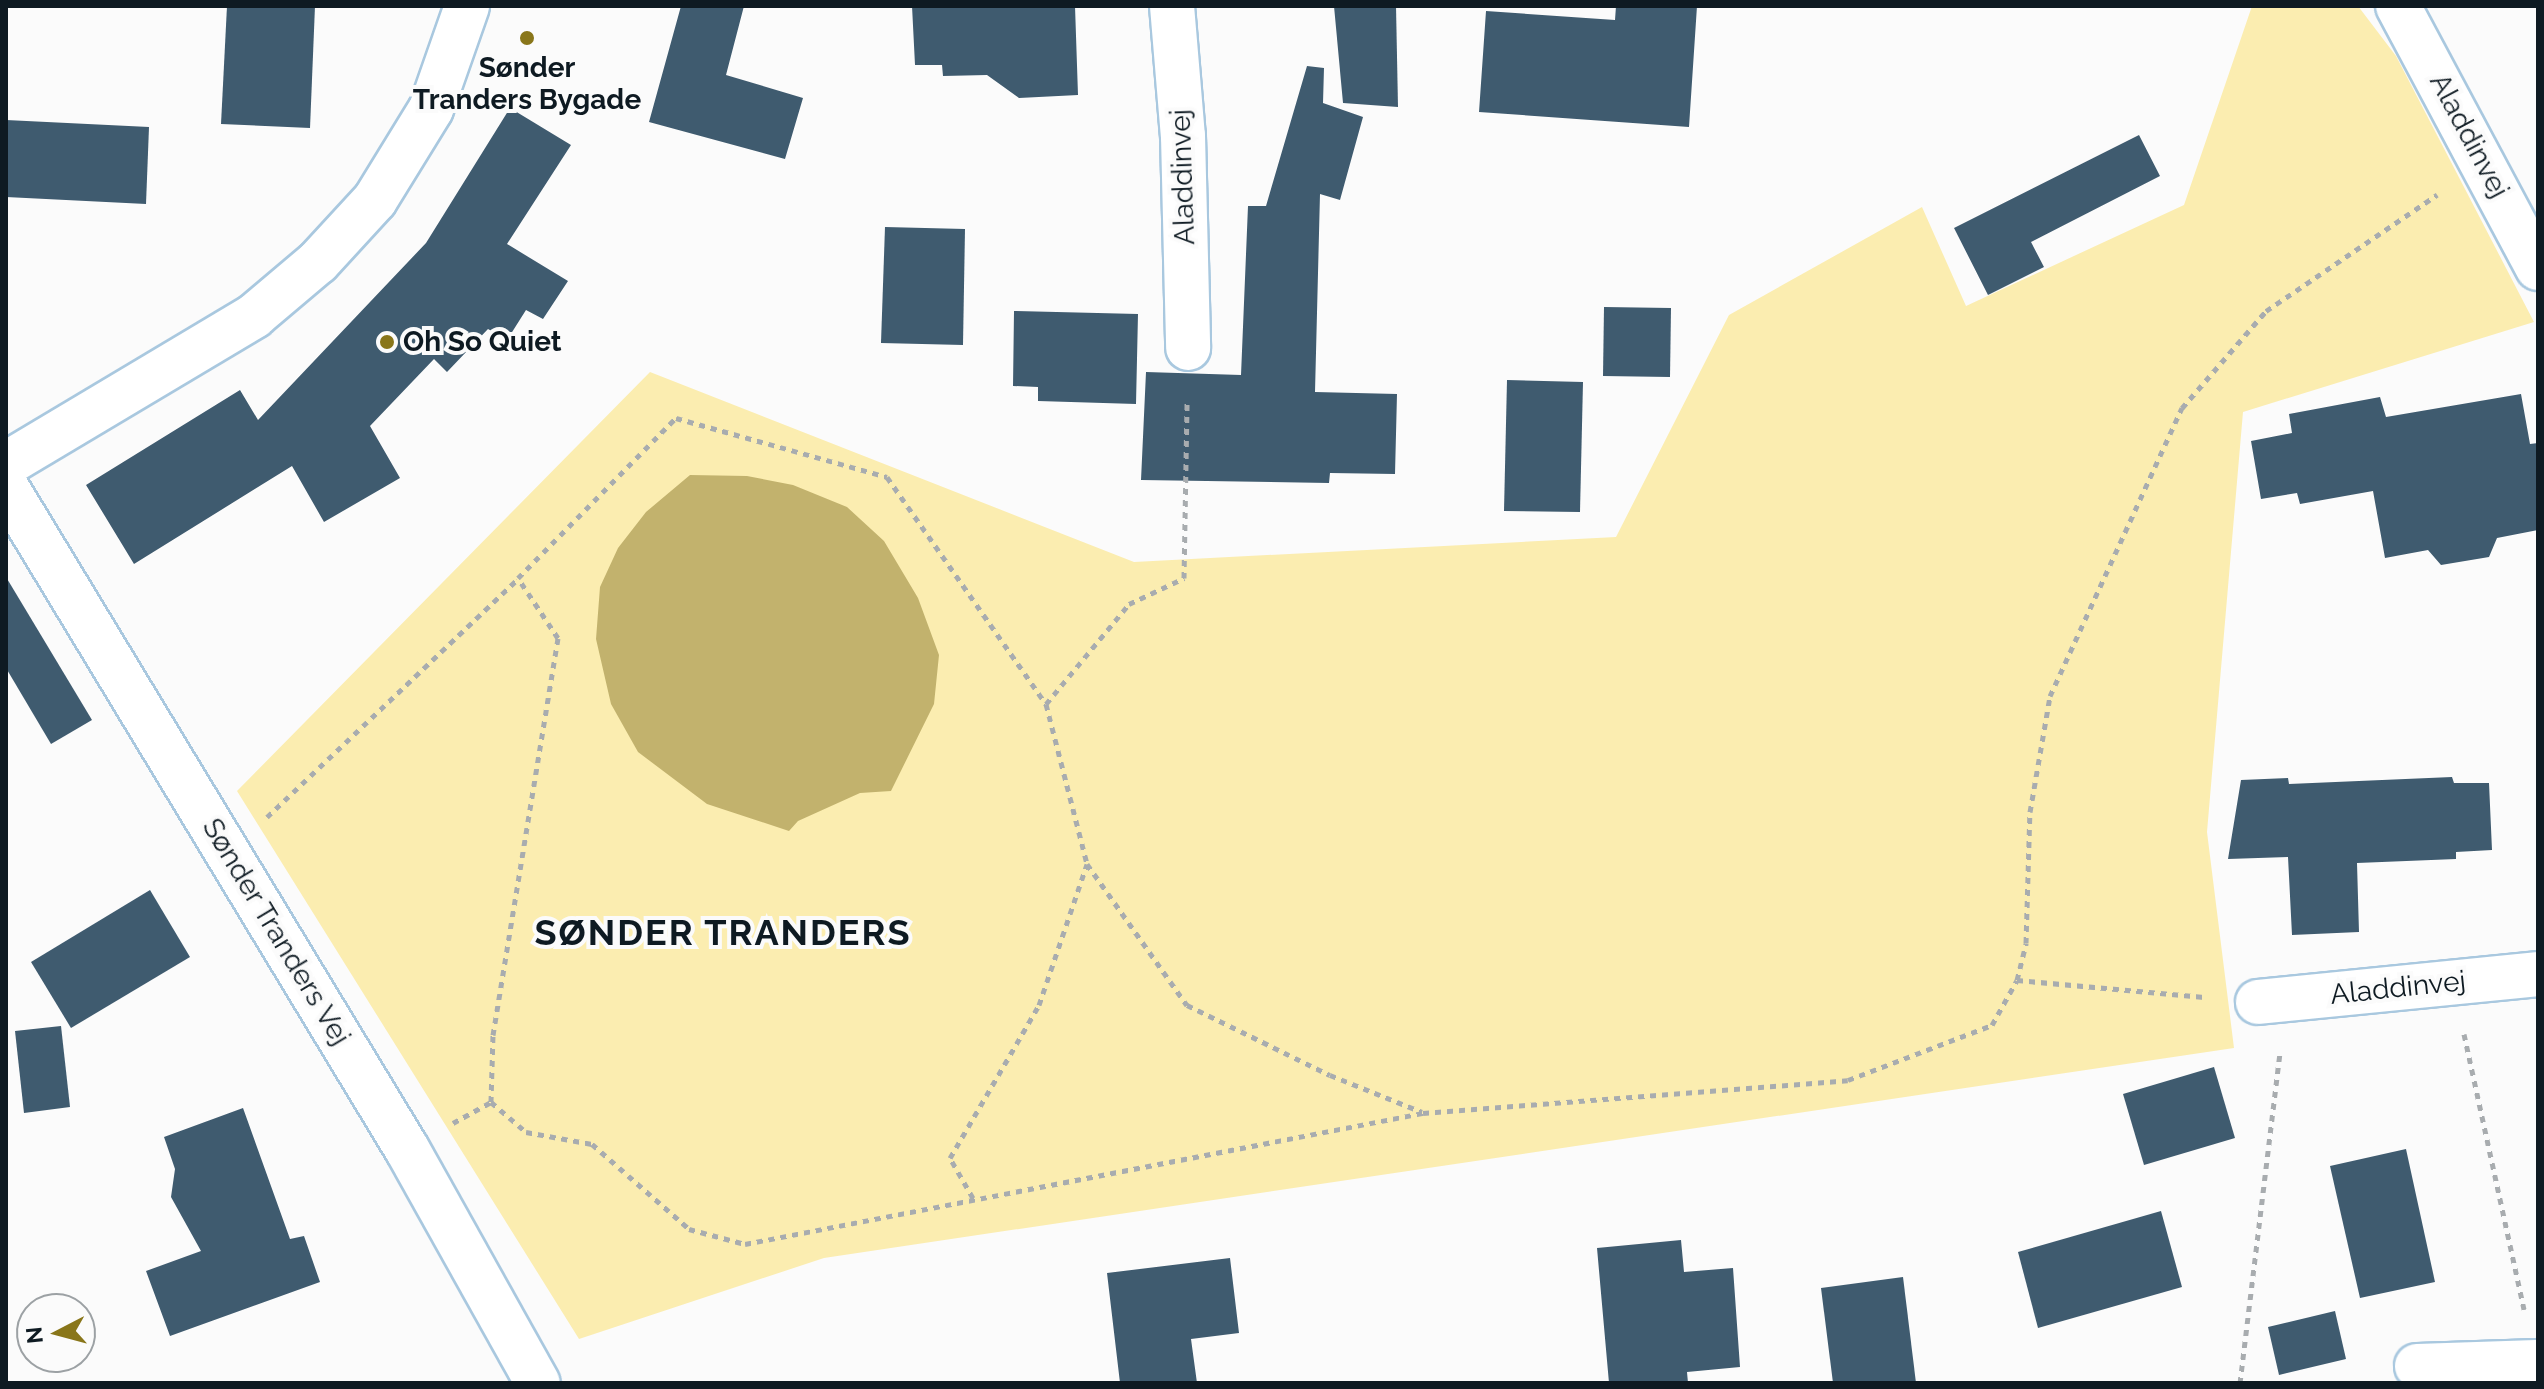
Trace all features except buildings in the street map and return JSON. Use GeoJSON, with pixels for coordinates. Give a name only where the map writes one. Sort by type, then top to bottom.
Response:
{"type":"FeatureCollection","features":[{"type":"Feature","properties":{"kind":"street"},"geometry":{"type":"LineString","coordinates":[[6,464],[254,316],[318,262],[375,200],[431,109],[467,6]]}},
{"type":"Feature","properties":{"kind":"street","name":"Aladdinvej"},"geometry":{"type":"LineString","coordinates":[[1172,6],[1183,136],[1188,348]]}},
{"type":"Feature","properties":{"kind":"street","name":"Aladdinvej"},"geometry":{"type":"LineString","coordinates":[[2398,6],[2485,162],[2538,268]]}},
{"type":"Feature","properties":{"kind":"street","name":"Sønder Tranders Vej"},"geometry":{"type":"LineString","coordinates":[[6,487],[407,1149],[538,1383]]}},
{"type":"Feature","properties":{"kind":"street","name":"Aladdinvej"},"geometry":{"type":"LineString","coordinates":[[2258,1002],[2538,974]]}},
{"type":"Feature","properties":{"kind":"street"},"geometry":{"type":"LineString","coordinates":[[2417,1366],[2537,1362]]}},
{"type":"Feature","properties":{"kind":"path"},"geometry":{"type":"LineString","coordinates":[[491,1102],[526,1132],[592,1144],[689,1229],[745,1244],[1423,1113],[1848,1080],[1992,1025],[2017,980],[2026,943],[2030,812],[2050,696],[2182,408],[2266,311],[2485,162]]}},
{"type":"Feature","properties":{"kind":"path"},"geometry":{"type":"LineString","coordinates":[[1046,704],[1129,604],[1184,578],[1188,348]]}},
{"type":"Feature","properties":{"kind":"path"},"geometry":{"type":"LineString","coordinates":[[229,853],[518,578],[676,418],[887,477],[1046,704],[1087,864],[1187,1005],[1330,1075],[1423,1113]]}},
{"type":"Feature","properties":{"kind":"path"},"geometry":{"type":"LineString","coordinates":[[491,1102],[493,1035],[558,638],[518,578]]}},
{"type":"Feature","properties":{"kind":"path"},"geometry":{"type":"LineString","coordinates":[[973,1198],[950,1158],[1039,1005],[1087,864]]}},
{"type":"Feature","properties":{"kind":"path"},"geometry":{"type":"LineString","coordinates":[[2017,980],[2258,1002],[2283,1029],[2240,1383]]}},
{"type":"Feature","properties":{"kind":"path"},"geometry":{"type":"LineString","coordinates":[[2452,983],[2537,1362]]}},
{"type":"Feature","properties":{"kind":"path"},"geometry":{"type":"LineString","coordinates":[[407,1149],[491,1102]]}},
{"type":"Feature","properties":{"kind":"shaded area"},"geometry":{"type":"Polygon","coordinates":[[[2252,6],[2358,6],[2396,56],[2534,322],[2243,412],[2207,832],[2234,1048],[824,1258],[579,1339],[237,791],[650,372],[1134,562],[1616,537],[1729,315],[1922,207],[1966,306],[2184,205],[2252,6]]]}},
{"type":"Feature","properties":{"kind":"shaded area"},"geometry":{"type":"Polygon","coordinates":[[[690,475],[747,476],[793,485],[847,507],[884,541],[918,598],[939,655],[934,704],[891,791],[860,793],[798,821],[789,831],[707,804],[638,752],[611,704],[596,639],[600,587],[618,548],[646,512],[690,475]]]}},
{"type":"Feature","properties":{"kind":"place","name":"Sønder Tranders Bygade"},"geometry":{"type":"Point","coordinates":[527,38]}},
{"type":"Feature","properties":{"kind":"place","name":"Oh So Quiet"},"geometry":{"type":"Point","coordinates":[387,342]}},
{"type":"Feature","properties":{"kind":"district","name":"SØNDER TRANDERS"},"geometry":{"type":"Point","coordinates":[723,933]}}]}
